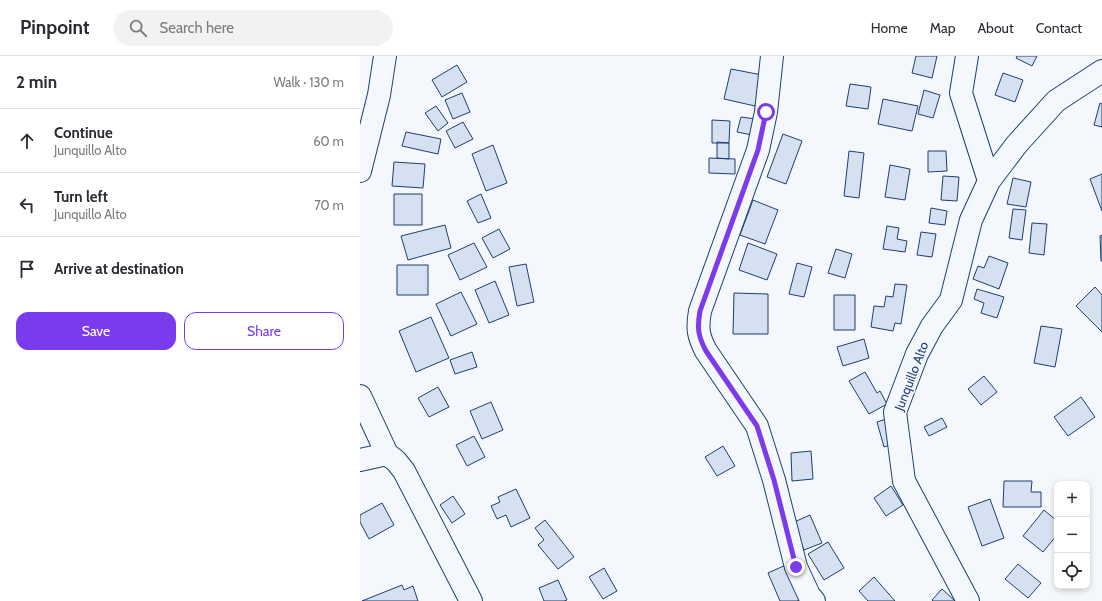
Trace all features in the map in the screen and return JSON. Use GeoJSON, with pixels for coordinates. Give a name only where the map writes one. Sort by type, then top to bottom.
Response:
{"type":"FeatureCollection","features":[{"type":"Feature","properties":{"kind":"street"},"geometry":{"type":"LineString","coordinates":[[360,171],[379,95],[385,56]]}},
{"type":"Feature","properties":{"kind":"street"},"geometry":{"type":"LineString","coordinates":[[772,56],[766,112],[758,150],[705,296],[699,319],[699,334],[700,340],[706,351],[757,426],[774,480],[796,567],[809,595],[814,601]]}},
{"type":"Feature","properties":{"kind":"street"},"geometry":{"type":"LineString","coordinates":[[967,56],[962,93],[989,181]]}},
{"type":"Feature","properties":{"kind":"street","name":"Junquillo Alto"},"geometry":{"type":"LineString","coordinates":[[968,601],[904,481],[895,412],[916,354],[932,326],[951,300],[970,220],[989,181],[1017,144],[1056,101],[1102,71]]}},
{"type":"Feature","properties":{"kind":"street"},"geometry":{"type":"LineString","coordinates":[[360,396],[387,454],[396,461],[404,471],[471,601]]}},
{"type":"Feature","properties":{"kind":"street"},"geometry":{"type":"LineString","coordinates":[[360,460],[387,454]]}},
{"type":"Feature","properties":{"kind":"building"},"geometry":{"type":"Polygon","coordinates":[[[916,56],[937,56],[932,78],[912,73],[916,56]]]}},
{"type":"Feature","properties":{"kind":"building"},"geometry":{"type":"Polygon","coordinates":[[[1017,56],[1037,56],[1032,66],[1016,58],[1017,56]]]}},
{"type":"Feature","properties":{"kind":"building"},"geometry":{"type":"Polygon","coordinates":[[[457,65],[467,82],[442,97],[432,80],[457,65]]]}},
{"type":"Feature","properties":{"kind":"building"},"geometry":{"type":"Polygon","coordinates":[[[731,69],[762,75],[755,106],[724,99],[731,69]]]}},
{"type":"Feature","properties":{"kind":"building"},"geometry":{"type":"Polygon","coordinates":[[[1003,73],[1023,80],[1015,102],[995,95],[1003,73]]]}},
{"type":"Feature","properties":{"kind":"building"},"geometry":{"type":"Polygon","coordinates":[[[850,84],[871,87],[868,109],[846,106],[850,84]]]}},
{"type":"Feature","properties":{"kind":"building"},"geometry":{"type":"Polygon","coordinates":[[[924,90],[940,95],[933,118],[918,114],[924,90]]]}},
{"type":"Feature","properties":{"kind":"building"},"geometry":{"type":"Polygon","coordinates":[[[462,93],[470,112],[453,119],[445,100],[462,93]]]}},
{"type":"Feature","properties":{"kind":"building"},"geometry":{"type":"Polygon","coordinates":[[[883,99],[918,106],[912,131],[878,124],[883,99]]]}},
{"type":"Feature","properties":{"kind":"building"},"geometry":{"type":"Polygon","coordinates":[[[1100,103],[1102,104],[1102,127],[1094,125],[1100,103]]]}},
{"type":"Feature","properties":{"kind":"building"},"geometry":{"type":"Polygon","coordinates":[[[436,106],[448,123],[438,131],[425,113],[436,106]]]}},
{"type":"Feature","properties":{"kind":"building"},"geometry":{"type":"Polygon","coordinates":[[[741,117],[755,119],[752,135],[737,132],[741,117]]]}},
{"type":"Feature","properties":{"kind":"building"},"geometry":{"type":"Polygon","coordinates":[[[712,120],[730,121],[729,143],[712,143],[712,120]]]}},
{"type":"Feature","properties":{"kind":"building"},"geometry":{"type":"Polygon","coordinates":[[[463,122],[473,139],[455,148],[446,131],[463,122]]]}},
{"type":"Feature","properties":{"kind":"building"},"geometry":{"type":"Polygon","coordinates":[[[406,132],[441,139],[438,154],[402,146],[406,132]]]}},
{"type":"Feature","properties":{"kind":"building"},"geometry":{"type":"Polygon","coordinates":[[[783,134],[802,141],[786,184],[767,177],[783,134]]]}},
{"type":"Feature","properties":{"kind":"building"},"geometry":{"type":"Polygon","coordinates":[[[717,142],[729,143],[729,159],[717,158],[717,142]]]}},
{"type":"Feature","properties":{"kind":"building"},"geometry":{"type":"Polygon","coordinates":[[[493,145],[507,183],[486,191],[472,154],[493,145]]]}},
{"type":"Feature","properties":{"kind":"building"},"geometry":{"type":"Polygon","coordinates":[[[849,151],[864,153],[859,198],[844,196],[849,151]]]}},
{"type":"Feature","properties":{"kind":"building"},"geometry":{"type":"Polygon","coordinates":[[[928,151],[946,151],[947,171],[928,172],[928,151]]]}},
{"type":"Feature","properties":{"kind":"building"},"geometry":{"type":"Polygon","coordinates":[[[709,158],[735,159],[735,174],[709,173],[709,158]]]}},
{"type":"Feature","properties":{"kind":"building"},"geometry":{"type":"Polygon","coordinates":[[[394,162],[425,164],[423,188],[392,186],[394,162]]]}},
{"type":"Feature","properties":{"kind":"building"},"geometry":{"type":"Polygon","coordinates":[[[890,165],[910,169],[905,200],[885,197],[890,165]]]}},
{"type":"Feature","properties":{"kind":"building"},"geometry":{"type":"Polygon","coordinates":[[[1102,174],[1102,211],[1090,179],[1102,174]]]}},
{"type":"Feature","properties":{"kind":"building"},"geometry":{"type":"Polygon","coordinates":[[[943,176],[959,177],[957,201],[941,200],[943,176]]]}},
{"type":"Feature","properties":{"kind":"building"},"geometry":{"type":"Polygon","coordinates":[[[1013,178],[1031,182],[1026,207],[1007,204],[1013,178]]]}},
{"type":"Feature","properties":{"kind":"building"},"geometry":{"type":"Polygon","coordinates":[[[394,194],[422,194],[422,225],[394,225],[394,194]]]}},
{"type":"Feature","properties":{"kind":"building"},"geometry":{"type":"Polygon","coordinates":[[[481,194],[491,218],[478,223],[467,201],[481,194]]]}},
{"type":"Feature","properties":{"kind":"building"},"geometry":{"type":"Polygon","coordinates":[[[753,200],[778,210],[765,244],[740,235],[753,200]]]}},
{"type":"Feature","properties":{"kind":"building"},"geometry":{"type":"Polygon","coordinates":[[[931,208],[947,211],[945,225],[929,223],[931,208]]]}},
{"type":"Feature","properties":{"kind":"building"},"geometry":{"type":"Polygon","coordinates":[[[1013,209],[1026,210],[1022,240],[1009,238],[1013,209]]]}},
{"type":"Feature","properties":{"kind":"building"},"geometry":{"type":"Polygon","coordinates":[[[1032,223],[1047,224],[1044,255],[1029,253],[1032,223]]]}},
{"type":"Feature","properties":{"kind":"building"},"geometry":{"type":"Polygon","coordinates":[[[445,225],[451,248],[408,260],[401,236],[445,225]]]}},
{"type":"Feature","properties":{"kind":"building"},"geometry":{"type":"Polygon","coordinates":[[[887,226],[899,228],[897,239],[907,241],[905,252],[883,249],[887,226]]]}},
{"type":"Feature","properties":{"kind":"building"},"geometry":{"type":"Polygon","coordinates":[[[499,229],[510,249],[493,258],[482,238],[499,229]]]}},
{"type":"Feature","properties":{"kind":"building"},"geometry":{"type":"Polygon","coordinates":[[[921,232],[936,234],[932,257],[917,255],[921,232]]]}},
{"type":"Feature","properties":{"kind":"building"},"geometry":{"type":"Polygon","coordinates":[[[1102,235],[1102,261],[1101,261],[1100,236],[1102,235]]]}},
{"type":"Feature","properties":{"kind":"building"},"geometry":{"type":"Polygon","coordinates":[[[474,243],[487,267],[460,280],[448,255],[474,243]]]}},
{"type":"Feature","properties":{"kind":"building"},"geometry":{"type":"Polygon","coordinates":[[[748,243],[777,254],[767,280],[739,270],[748,243]]]}},
{"type":"Feature","properties":{"kind":"building"},"geometry":{"type":"Polygon","coordinates":[[[836,249],[852,254],[845,278],[828,273],[836,249]]]}},
{"type":"Feature","properties":{"kind":"building"},"geometry":{"type":"Polygon","coordinates":[[[989,256],[1008,263],[999,289],[973,279],[978,266],[984,268],[989,256]]]}},
{"type":"Feature","properties":{"kind":"building"},"geometry":{"type":"Polygon","coordinates":[[[797,263],[812,267],[804,297],[789,294],[797,263]]]}},
{"type":"Feature","properties":{"kind":"building"},"geometry":{"type":"Polygon","coordinates":[[[526,264],[534,302],[517,306],[509,267],[526,264]]]}},
{"type":"Feature","properties":{"kind":"building"},"geometry":{"type":"Polygon","coordinates":[[[397,265],[428,265],[428,295],[397,295],[397,265]]]}},
{"type":"Feature","properties":{"kind":"building"},"geometry":{"type":"Polygon","coordinates":[[[495,281],[509,315],[489,323],[475,290],[495,281]]]}},
{"type":"Feature","properties":{"kind":"building"},"geometry":{"type":"Polygon","coordinates":[[[895,284],[907,285],[901,324],[895,323],[893,331],[871,327],[874,306],[884,307],[886,296],[893,297],[895,284]]]}},
{"type":"Feature","properties":{"kind":"building"},"geometry":{"type":"Polygon","coordinates":[[[1095,287],[1102,295],[1102,332],[1076,306],[1095,287]]]}},
{"type":"Feature","properties":{"kind":"building"},"geometry":{"type":"Polygon","coordinates":[[[977,289],[1004,297],[997,318],[981,313],[984,303],[974,299],[977,289]]]}},
{"type":"Feature","properties":{"kind":"building"},"geometry":{"type":"Polygon","coordinates":[[[461,292],[477,324],[451,336],[436,304],[461,292]]]}},
{"type":"Feature","properties":{"kind":"building"},"geometry":{"type":"Polygon","coordinates":[[[734,293],[768,294],[768,334],[733,334],[734,293]]]}},
{"type":"Feature","properties":{"kind":"building"},"geometry":{"type":"Polygon","coordinates":[[[834,295],[855,295],[855,330],[834,330],[834,295]]]}},
{"type":"Feature","properties":{"kind":"building"},"geometry":{"type":"Polygon","coordinates":[[[431,317],[449,358],[416,372],[399,331],[431,317]]]}},
{"type":"Feature","properties":{"kind":"building"},"geometry":{"type":"Polygon","coordinates":[[[1041,326],[1062,329],[1055,367],[1034,363],[1041,326]]]}},
{"type":"Feature","properties":{"kind":"building"},"geometry":{"type":"Polygon","coordinates":[[[864,339],[869,358],[843,366],[837,347],[864,339]]]}},
{"type":"Feature","properties":{"kind":"building"},"geometry":{"type":"Polygon","coordinates":[[[472,352],[477,367],[455,374],[450,360],[472,352]]]}},
{"type":"Feature","properties":{"kind":"building"},"geometry":{"type":"Polygon","coordinates":[[[865,372],[877,393],[880,391],[887,404],[869,414],[849,381],[865,372]]]}},
{"type":"Feature","properties":{"kind":"building"},"geometry":{"type":"Polygon","coordinates":[[[984,376],[997,392],[981,405],[968,389],[984,376]]]}},
{"type":"Feature","properties":{"kind":"building"},"geometry":{"type":"Polygon","coordinates":[[[438,387],[449,407],[429,417],[418,398],[438,387]]]}},
{"type":"Feature","properties":{"kind":"building"},"geometry":{"type":"Polygon","coordinates":[[[1081,397],[1095,417],[1068,436],[1054,417],[1081,397]]]}},
{"type":"Feature","properties":{"kind":"building"},"geometry":{"type":"Polygon","coordinates":[[[491,402],[503,430],[482,439],[470,411],[491,402]]]}},
{"type":"Feature","properties":{"kind":"building"},"geometry":{"type":"Polygon","coordinates":[[[889,418],[896,443],[884,447],[877,422],[889,418]]]}},
{"type":"Feature","properties":{"kind":"building"},"geometry":{"type":"Polygon","coordinates":[[[942,418],[947,427],[929,436],[924,427],[942,418]]]}},
{"type":"Feature","properties":{"kind":"building"},"geometry":{"type":"Polygon","coordinates":[[[474,436],[485,457],[467,466],[456,445],[474,436]]]}},
{"type":"Feature","properties":{"kind":"building"},"geometry":{"type":"Polygon","coordinates":[[[723,446],[735,466],[717,476],[705,457],[723,446]]]}},
{"type":"Feature","properties":{"kind":"building"},"geometry":{"type":"Polygon","coordinates":[[[811,451],[813,479],[792,481],[791,453],[811,451]]]}},
{"type":"Feature","properties":{"kind":"building"},"geometry":{"type":"Polygon","coordinates":[[[1004,481],[1032,481],[1031,492],[1041,492],[1041,507],[1003,507],[1004,481]]]}},
{"type":"Feature","properties":{"kind":"building"},"geometry":{"type":"Polygon","coordinates":[[[891,486],[903,505],[886,516],[874,498],[891,486]]]}},
{"type":"Feature","properties":{"kind":"building"},"geometry":{"type":"Polygon","coordinates":[[[516,489],[530,518],[511,527],[506,515],[497,519],[491,506],[500,502],[498,497],[516,489]]]}},
{"type":"Feature","properties":{"kind":"building"},"geometry":{"type":"Polygon","coordinates":[[[453,496],[465,514],[452,523],[440,505],[453,496]]]}},
{"type":"Feature","properties":{"kind":"building"},"geometry":{"type":"Polygon","coordinates":[[[990,499],[1004,538],[982,546],[968,507],[990,499]]]}},
{"type":"Feature","properties":{"kind":"building"},"geometry":{"type":"Polygon","coordinates":[[[382,503],[394,525],[369,539],[360,522],[360,515],[382,503]]]}},
{"type":"Feature","properties":{"kind":"building"},"geometry":{"type":"Polygon","coordinates":[[[1044,510],[1054,518],[1054,539],[1043,552],[1023,536],[1044,510]]]}},
{"type":"Feature","properties":{"kind":"building"},"geometry":{"type":"Polygon","coordinates":[[[810,515],[822,543],[804,550],[792,523],[810,515]]]}},
{"type":"Feature","properties":{"kind":"building"},"geometry":{"type":"Polygon","coordinates":[[[545,520],[574,557],[558,569],[538,545],[544,540],[535,528],[545,520]]]}},
{"type":"Feature","properties":{"kind":"building"},"geometry":{"type":"Polygon","coordinates":[[[828,542],[844,568],[824,580],[808,554],[828,542]]]}},
{"type":"Feature","properties":{"kind":"building"},"geometry":{"type":"Polygon","coordinates":[[[788,564],[803,598],[797,601],[780,601],[768,573],[788,564]]]}},
{"type":"Feature","properties":{"kind":"building"},"geometry":{"type":"Polygon","coordinates":[[[1018,564],[1041,583],[1028,598],[1005,579],[1018,564]]]}},
{"type":"Feature","properties":{"kind":"building"},"geometry":{"type":"Polygon","coordinates":[[[604,568],[617,591],[603,599],[589,577],[604,568]]]}},
{"type":"Feature","properties":{"kind":"building"},"geometry":{"type":"Polygon","coordinates":[[[874,577],[895,601],[868,601],[859,591],[874,577]]]}},
{"type":"Feature","properties":{"kind":"building"},"geometry":{"type":"Polygon","coordinates":[[[558,580],[567,600],[544,601],[539,588],[558,580]]]}},
{"type":"Feature","properties":{"kind":"building"},"geometry":{"type":"Polygon","coordinates":[[[402,585],[404,590],[413,586],[418,601],[362,601],[402,585]]]}},
{"type":"Feature","properties":{"kind":"building"},"geometry":{"type":"Polygon","coordinates":[[[942,589],[955,601],[933,601],[932,600],[942,589]]]}},
{"type":"Feature","properties":{"kind":"route"},"geometry":{"type":"LineString","coordinates":[[766,112],[758,150],[700,311],[699,334],[700,340],[706,351],[757,426],[774,480],[796,567]]}}]}
